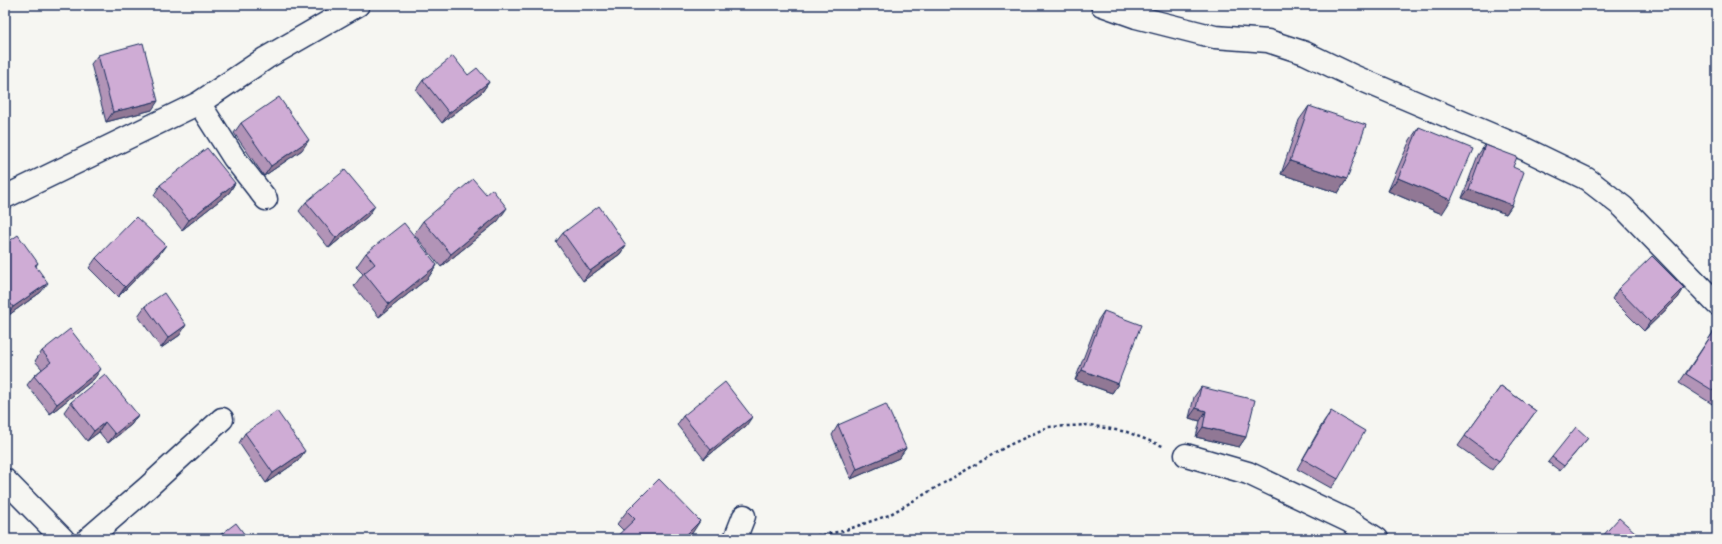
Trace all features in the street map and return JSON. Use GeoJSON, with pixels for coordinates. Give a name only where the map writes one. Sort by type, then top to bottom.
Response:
{"type":"FeatureCollection","features":[{"type":"Feature","properties":{"kind":"street"},"geometry":{"type":"LineString","coordinates":[[5,197],[199,103],[266,58],[358,5]]}},
{"type":"Feature","properties":{"kind":"street"},"geometry":{"type":"LineString","coordinates":[[1102,5],[1136,17],[1215,37],[1268,41],[1305,53],[1353,76],[1532,153],[1587,179],[1623,207],[1717,304]]}},
{"type":"Feature","properties":{"kind":"street"},"geometry":{"type":"LineString","coordinates":[[199,103],[234,158],[266,199]]}},
{"type":"Feature","properties":{"kind":"street"},"geometry":{"type":"LineString","coordinates":[[88,539],[148,487],[222,419]]}},
{"type":"Feature","properties":{"kind":"street"},"geometry":{"type":"LineString","coordinates":[[1186,455],[1248,473],[1348,521],[1377,539]]}},
{"type":"Feature","properties":{"kind":"street"},"geometry":{"type":"LineString","coordinates":[[5,480],[63,539]]}},
{"type":"Feature","properties":{"kind":"street"},"geometry":{"type":"LineString","coordinates":[[735,539],[744,516]]}},
{"type":"Feature","properties":{"kind":"path"},"geometry":{"type":"LineString","coordinates":[[799,539],[843,531],[889,516],[1009,445],[1048,427],[1089,425],[1127,432],[1186,455]]}},
{"type":"Feature","properties":{"kind":"building"},"geometry":{"type":"Polygon","coordinates":[[[143,43],[158,101],[113,112],[98,55],[143,43]]]}},
{"type":"Feature","properties":{"kind":"building"},"geometry":{"type":"Polygon","coordinates":[[[453,56],[468,75],[477,68],[489,82],[449,113],[423,80],[453,56]]]}},
{"type":"Feature","properties":{"kind":"building"},"geometry":{"type":"Polygon","coordinates":[[[279,97],[309,140],[271,166],[241,123],[279,97]]]}},
{"type":"Feature","properties":{"kind":"building"},"geometry":{"type":"Polygon","coordinates":[[[1309,106],[1366,125],[1347,179],[1290,161],[1309,106]]]}},
{"type":"Feature","properties":{"kind":"building"},"geometry":{"type":"Polygon","coordinates":[[[1419,127],[1473,149],[1451,200],[1398,178],[1419,127]]]}},
{"type":"Feature","properties":{"kind":"building"},"geometry":{"type":"Polygon","coordinates":[[[1485,145],[1517,157],[1513,167],[1524,172],[1512,205],[1469,189],[1485,145]]]}},
{"type":"Feature","properties":{"kind":"building"},"geometry":{"type":"Polygon","coordinates":[[[207,148],[235,183],[189,220],[160,185],[207,148]]]}},
{"type":"Feature","properties":{"kind":"building"},"geometry":{"type":"Polygon","coordinates":[[[345,170],[375,206],[336,238],[306,202],[345,170]]]}},
{"type":"Feature","properties":{"kind":"building"},"geometry":{"type":"Polygon","coordinates":[[[473,179],[486,194],[492,189],[507,208],[451,254],[423,221],[473,179]]]}},
{"type":"Feature","properties":{"kind":"building"},"geometry":{"type":"Polygon","coordinates":[[[599,206],[626,245],[590,271],[563,233],[599,206]]]}},
{"type":"Feature","properties":{"kind":"building"},"geometry":{"type":"Polygon","coordinates":[[[136,217],[166,245],[125,287],[96,258],[136,217]]]}},
{"type":"Feature","properties":{"kind":"building"},"geometry":{"type":"Polygon","coordinates":[[[404,223],[437,265],[389,304],[364,273],[375,264],[366,253],[404,223]]]}},
{"type":"Feature","properties":{"kind":"building"},"geometry":{"type":"Polygon","coordinates":[[[18,235],[38,263],[35,265],[48,283],[13,307],[5,295],[5,244],[18,235]]]}},
{"type":"Feature","properties":{"kind":"building"},"geometry":{"type":"Polygon","coordinates":[[[1652,256],[1684,288],[1650,322],[1618,289],[1652,256]]]}},
{"type":"Feature","properties":{"kind":"building"},"geometry":{"type":"Polygon","coordinates":[[[164,293],[186,325],[168,338],[145,306],[164,293]]]}},
{"type":"Feature","properties":{"kind":"building"},"geometry":{"type":"Polygon","coordinates":[[[1104,311],[1141,325],[1118,384],[1082,370],[1104,311]]]}},
{"type":"Feature","properties":{"kind":"building"},"geometry":{"type":"Polygon","coordinates":[[[1716,328],[1717,329],[1717,393],[1686,374],[1716,328]]]}},
{"type":"Feature","properties":{"kind":"building"},"geometry":{"type":"Polygon","coordinates":[[[70,329],[101,369],[57,404],[34,376],[51,362],[42,351],[70,329]]]}},
{"type":"Feature","properties":{"kind":"building"},"geometry":{"type":"Polygon","coordinates":[[[105,374],[138,415],[115,434],[105,422],[94,431],[71,402],[105,374]]]}},
{"type":"Feature","properties":{"kind":"building"},"geometry":{"type":"Polygon","coordinates":[[[725,382],[752,417],[711,450],[683,416],[725,382]]]}},
{"type":"Feature","properties":{"kind":"building"},"geometry":{"type":"Polygon","coordinates":[[[1501,386],[1536,411],[1499,461],[1465,436],[1501,386]]]}},
{"type":"Feature","properties":{"kind":"building"},"geometry":{"type":"Polygon","coordinates":[[[1201,387],[1255,400],[1246,437],[1203,427],[1206,411],[1196,408],[1201,387]]]}},
{"type":"Feature","properties":{"kind":"building"},"geometry":{"type":"Polygon","coordinates":[[[886,404],[906,448],[857,469],[838,425],[886,404]]]}},
{"type":"Feature","properties":{"kind":"building"},"geometry":{"type":"Polygon","coordinates":[[[277,411],[305,451],[273,473],[245,433],[277,411]]]}},
{"type":"Feature","properties":{"kind":"building"},"geometry":{"type":"Polygon","coordinates":[[[1331,411],[1365,431],[1338,479],[1303,459],[1331,411]]]}},
{"type":"Feature","properties":{"kind":"building"},"geometry":{"type":"Polygon","coordinates":[[[1576,427],[1588,438],[1564,466],[1552,457],[1576,427]]]}},
{"type":"Feature","properties":{"kind":"building"},"geometry":{"type":"Polygon","coordinates":[[[659,479],[700,521],[682,539],[614,539],[635,519],[627,511],[659,479]]]}},
{"type":"Feature","properties":{"kind":"building"},"geometry":{"type":"Polygon","coordinates":[[[1619,518],[1643,539],[1600,539],[1619,518]]]}},
{"type":"Feature","properties":{"kind":"building"},"geometry":{"type":"Polygon","coordinates":[[[236,523],[248,539],[215,539],[236,523]]]}}]}
